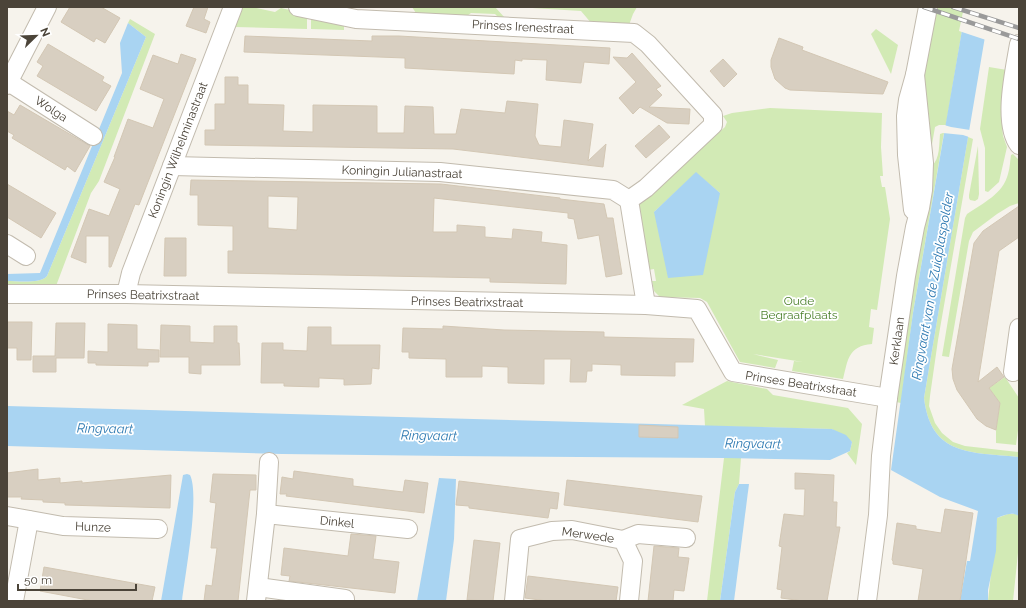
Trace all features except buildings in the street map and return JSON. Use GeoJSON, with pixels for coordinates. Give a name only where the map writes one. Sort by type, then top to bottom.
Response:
{"type":"FeatureCollection","features":[{"type":"Feature","properties":{"kind":"street","name":"Wolga"},"geometry":{"type":"LineString","coordinates":[[47,7],[8,83],[92,136]]}},
{"type":"Feature","properties":{"kind":"street","name":"Prinses Irenestraat"},"geometry":{"type":"LineString","coordinates":[[298,7],[356,13],[404,14],[634,33],[648,44],[714,115],[713,125],[646,188],[629,200]]}},
{"type":"Feature","properties":{"kind":"street","name":"Kerklaan"},"geometry":{"type":"LineString","coordinates":[[867,601],[878,515],[888,398],[915,227],[907,155],[906,127],[908,100],[915,75],[928,7]]}},
{"type":"Feature","properties":{"kind":"street","name":"Koningin Wilhelminastraat"},"geometry":{"type":"LineString","coordinates":[[126,294],[131,273],[172,166],[226,11]]}},
{"type":"Feature","properties":{"kind":"street"},"geometry":{"type":"LineString","coordinates":[[1019,44],[1011,102],[1014,131],[1019,145]]}},
{"type":"Feature","properties":{"kind":"street","name":"Koningin Julianastraat"},"geometry":{"type":"LineString","coordinates":[[172,166],[440,172],[613,190],[629,200]]}},
{"type":"Feature","properties":{"kind":"street"},"geometry":{"type":"LineString","coordinates":[[629,200],[646,305]]}},
{"type":"Feature","properties":{"kind":"street"},"geometry":{"type":"LineString","coordinates":[[7,244],[26,256]]}},
{"type":"Feature","properties":{"kind":"street","name":"Prinses Beatrixstraat"},"geometry":{"type":"LineString","coordinates":[[7,294],[126,294],[646,305],[697,309],[733,372],[888,398]]}},
{"type":"Feature","properties":{"kind":"street"},"geometry":{"type":"LineString","coordinates":[[1013,372],[1019,328]]}},
{"type":"Feature","properties":{"kind":"street","name":"Kerklaan"},"geometry":{"type":"LineString","coordinates":[[857,601],[870,502],[882,456]]}},
{"type":"Feature","properties":{"kind":"street"},"geometry":{"type":"LineString","coordinates":[[269,462],[266,514],[257,594],[345,599],[345,601]]}},
{"type":"Feature","properties":{"kind":"street","name":"Dinkel"},"geometry":{"type":"LineString","coordinates":[[266,514],[408,529]]}},
{"type":"Feature","properties":{"kind":"street","name":"Hunze"},"geometry":{"type":"LineString","coordinates":[[7,516],[63,526],[158,529]]}},
{"type":"Feature","properties":{"kind":"street"},"geometry":{"type":"LineString","coordinates":[[14,601],[29,520]]}},
{"type":"Feature","properties":{"kind":"street","name":"Merwede"},"geometry":{"type":"LineString","coordinates":[[514,601],[520,539],[552,531],[572,530],[623,540],[638,534],[686,538]]}},
{"type":"Feature","properties":{"kind":"street","name":"Merwede"},"geometry":{"type":"LineString","coordinates":[[623,540],[633,561],[629,601]]}},
{"type":"Feature","properties":{"kind":"green space"},"geometry":{"type":"Polygon","coordinates":[[[243,7],[252,7],[275,12],[281,8],[307,14],[307,29],[235,27],[243,7]]]}},
{"type":"Feature","properties":{"kind":"green space"},"geometry":{"type":"Polygon","coordinates":[[[412,7],[495,7],[505,18],[499,18],[495,14],[471,13],[464,18],[422,16],[416,13],[412,7]]]}},
{"type":"Feature","properties":{"kind":"green space"},"geometry":{"type":"Polygon","coordinates":[[[516,7],[637,7],[629,25],[592,24],[581,11],[516,7]]]}},
{"type":"Feature","properties":{"kind":"green space"},"geometry":{"type":"Polygon","coordinates":[[[935,7],[966,7],[946,125],[939,125],[935,127],[931,150],[928,113],[923,87],[935,7]]]}},
{"type":"Feature","properties":{"kind":"green space"},"geometry":{"type":"Polygon","coordinates":[[[311,14],[315,20],[337,24],[344,21],[344,30],[311,29],[311,14]]]}},
{"type":"Feature","properties":{"kind":"green space"},"geometry":{"type":"Polygon","coordinates":[[[130,19],[155,34],[99,181],[91,193],[56,286],[7,288],[7,281],[34,281],[44,279],[47,276],[146,37],[128,23],[130,19]]]}},
{"type":"Feature","properties":{"kind":"green space"},"geometry":{"type":"Polygon","coordinates":[[[876,29],[898,45],[891,74],[871,34],[876,29]]]}},
{"type":"Feature","properties":{"kind":"green space"},"geometry":{"type":"Polygon","coordinates":[[[989,67],[1007,70],[1001,114],[1003,136],[1007,147],[999,182],[988,192],[985,191],[985,148],[980,129],[989,67]]]}},
{"type":"Feature","properties":{"kind":"green space","name":"Oude Begraafplaats"},"geometry":{"type":"Polygon","coordinates":[[[770,108],[882,113],[881,147],[883,176],[880,176],[882,187],[885,187],[890,219],[877,310],[871,309],[869,327],[874,328],[872,344],[864,345],[858,348],[850,355],[843,379],[792,371],[794,361],[803,362],[753,354],[778,360],[775,368],[740,362],[707,302],[700,298],[660,297],[654,291],[652,281],[656,281],[654,269],[648,270],[637,206],[725,127],[727,122],[723,116],[732,113],[770,108]],[[696,173],[654,212],[720,193],[696,173]]]}},
{"type":"Feature","properties":{"kind":"green space"},"geometry":{"type":"Polygon","coordinates":[[[944,133],[913,313],[901,403],[896,402],[932,166],[938,155],[940,134],[944,133]]]}},
{"type":"Feature","properties":{"kind":"green space"},"geometry":{"type":"Polygon","coordinates":[[[968,137],[973,139],[938,340],[929,406],[935,423],[942,433],[953,442],[965,446],[1019,452],[1019,457],[970,452],[956,448],[945,441],[935,431],[928,417],[924,398],[968,137]]]}},
{"type":"Feature","properties":{"kind":"green space"},"geometry":{"type":"Polygon","coordinates":[[[978,146],[979,194],[978,199],[975,201],[970,200],[969,195],[978,146]]]}},
{"type":"Feature","properties":{"kind":"green space"},"geometry":{"type":"Polygon","coordinates":[[[1013,154],[1019,160],[1019,203],[1010,206],[997,214],[973,232],[969,241],[949,357],[942,356],[965,218],[967,214],[986,202],[1002,187],[1010,167],[1011,155],[1013,154]]]}},
{"type":"Feature","properties":{"kind":"green space"},"geometry":{"type":"Polygon","coordinates":[[[1005,377],[1019,398],[1019,423],[1016,445],[996,443],[996,430],[1000,403],[989,388],[1005,377]]]}},
{"type":"Feature","properties":{"kind":"green space"},"geometry":{"type":"Polygon","coordinates":[[[727,381],[767,389],[773,395],[848,408],[862,424],[856,465],[847,453],[850,451],[852,442],[832,429],[705,426],[704,409],[682,405],[727,381]]]}},
{"type":"Feature","properties":{"kind":"green space"},"geometry":{"type":"Polygon","coordinates":[[[724,458],[741,458],[739,484],[735,492],[720,601],[707,601],[724,458]]]}},
{"type":"Feature","properties":{"kind":"green space"},"geometry":{"type":"Polygon","coordinates":[[[1008,514],[1016,514],[1019,516],[1019,543],[1013,601],[988,601],[997,518],[1008,514]]]}},
{"type":"Feature","properties":{"kind":"water","name":"Ringvaart van de Zuidplaspolder"},"geometry":{"type":"Polygon","coordinates":[[[966,7],[990,7],[924,398],[928,417],[935,431],[945,441],[956,448],[970,452],[1019,457],[1019,516],[1011,514],[997,518],[996,551],[988,590],[988,601],[960,601],[967,561],[970,561],[978,511],[940,497],[891,470],[913,313],[966,7]]]}},
{"type":"Feature","properties":{"kind":"water"},"geometry":{"type":"Polygon","coordinates":[[[128,23],[146,37],[47,276],[44,279],[34,281],[7,281],[7,274],[40,273],[122,73],[120,43],[128,23]]]}},
{"type":"Feature","properties":{"kind":"water"},"geometry":{"type":"Polygon","coordinates":[[[696,172],[720,193],[703,275],[668,278],[654,212],[696,172]]]}},
{"type":"Feature","properties":{"kind":"water","name":"Ringvaart"},"geometry":{"type":"Polygon","coordinates":[[[7,406],[832,429],[846,435],[852,442],[850,451],[830,460],[282,454],[7,446],[7,406]]]}},
{"type":"Feature","properties":{"kind":"water"},"geometry":{"type":"Polygon","coordinates":[[[183,475],[190,475],[193,485],[193,517],[182,601],[161,601],[183,475]]]}},
{"type":"Feature","properties":{"kind":"water"},"geometry":{"type":"Polygon","coordinates":[[[439,478],[456,479],[454,539],[446,601],[417,601],[439,478]]]}},
{"type":"Feature","properties":{"kind":"water"},"geometry":{"type":"Polygon","coordinates":[[[739,484],[749,484],[734,601],[720,601],[735,492],[739,484]]]}},
{"type":"Feature","properties":{"kind":"pier"},"geometry":{"type":"Polygon","coordinates":[[[964,7],[992,8],[986,40],[959,31],[964,7]]]}},
{"type":"Feature","properties":{"kind":"pier"},"geometry":{"type":"Polygon","coordinates":[[[944,125],[970,130],[969,137],[943,133],[944,125]]]}},
{"type":"Feature","properties":{"kind":"railway"},"geometry":{"type":"LineString","coordinates":[[924,7],[1019,39]]}},
{"type":"Feature","properties":{"kind":"railway"},"geometry":{"type":"LineString","coordinates":[[953,7],[1019,28]]}}]}
